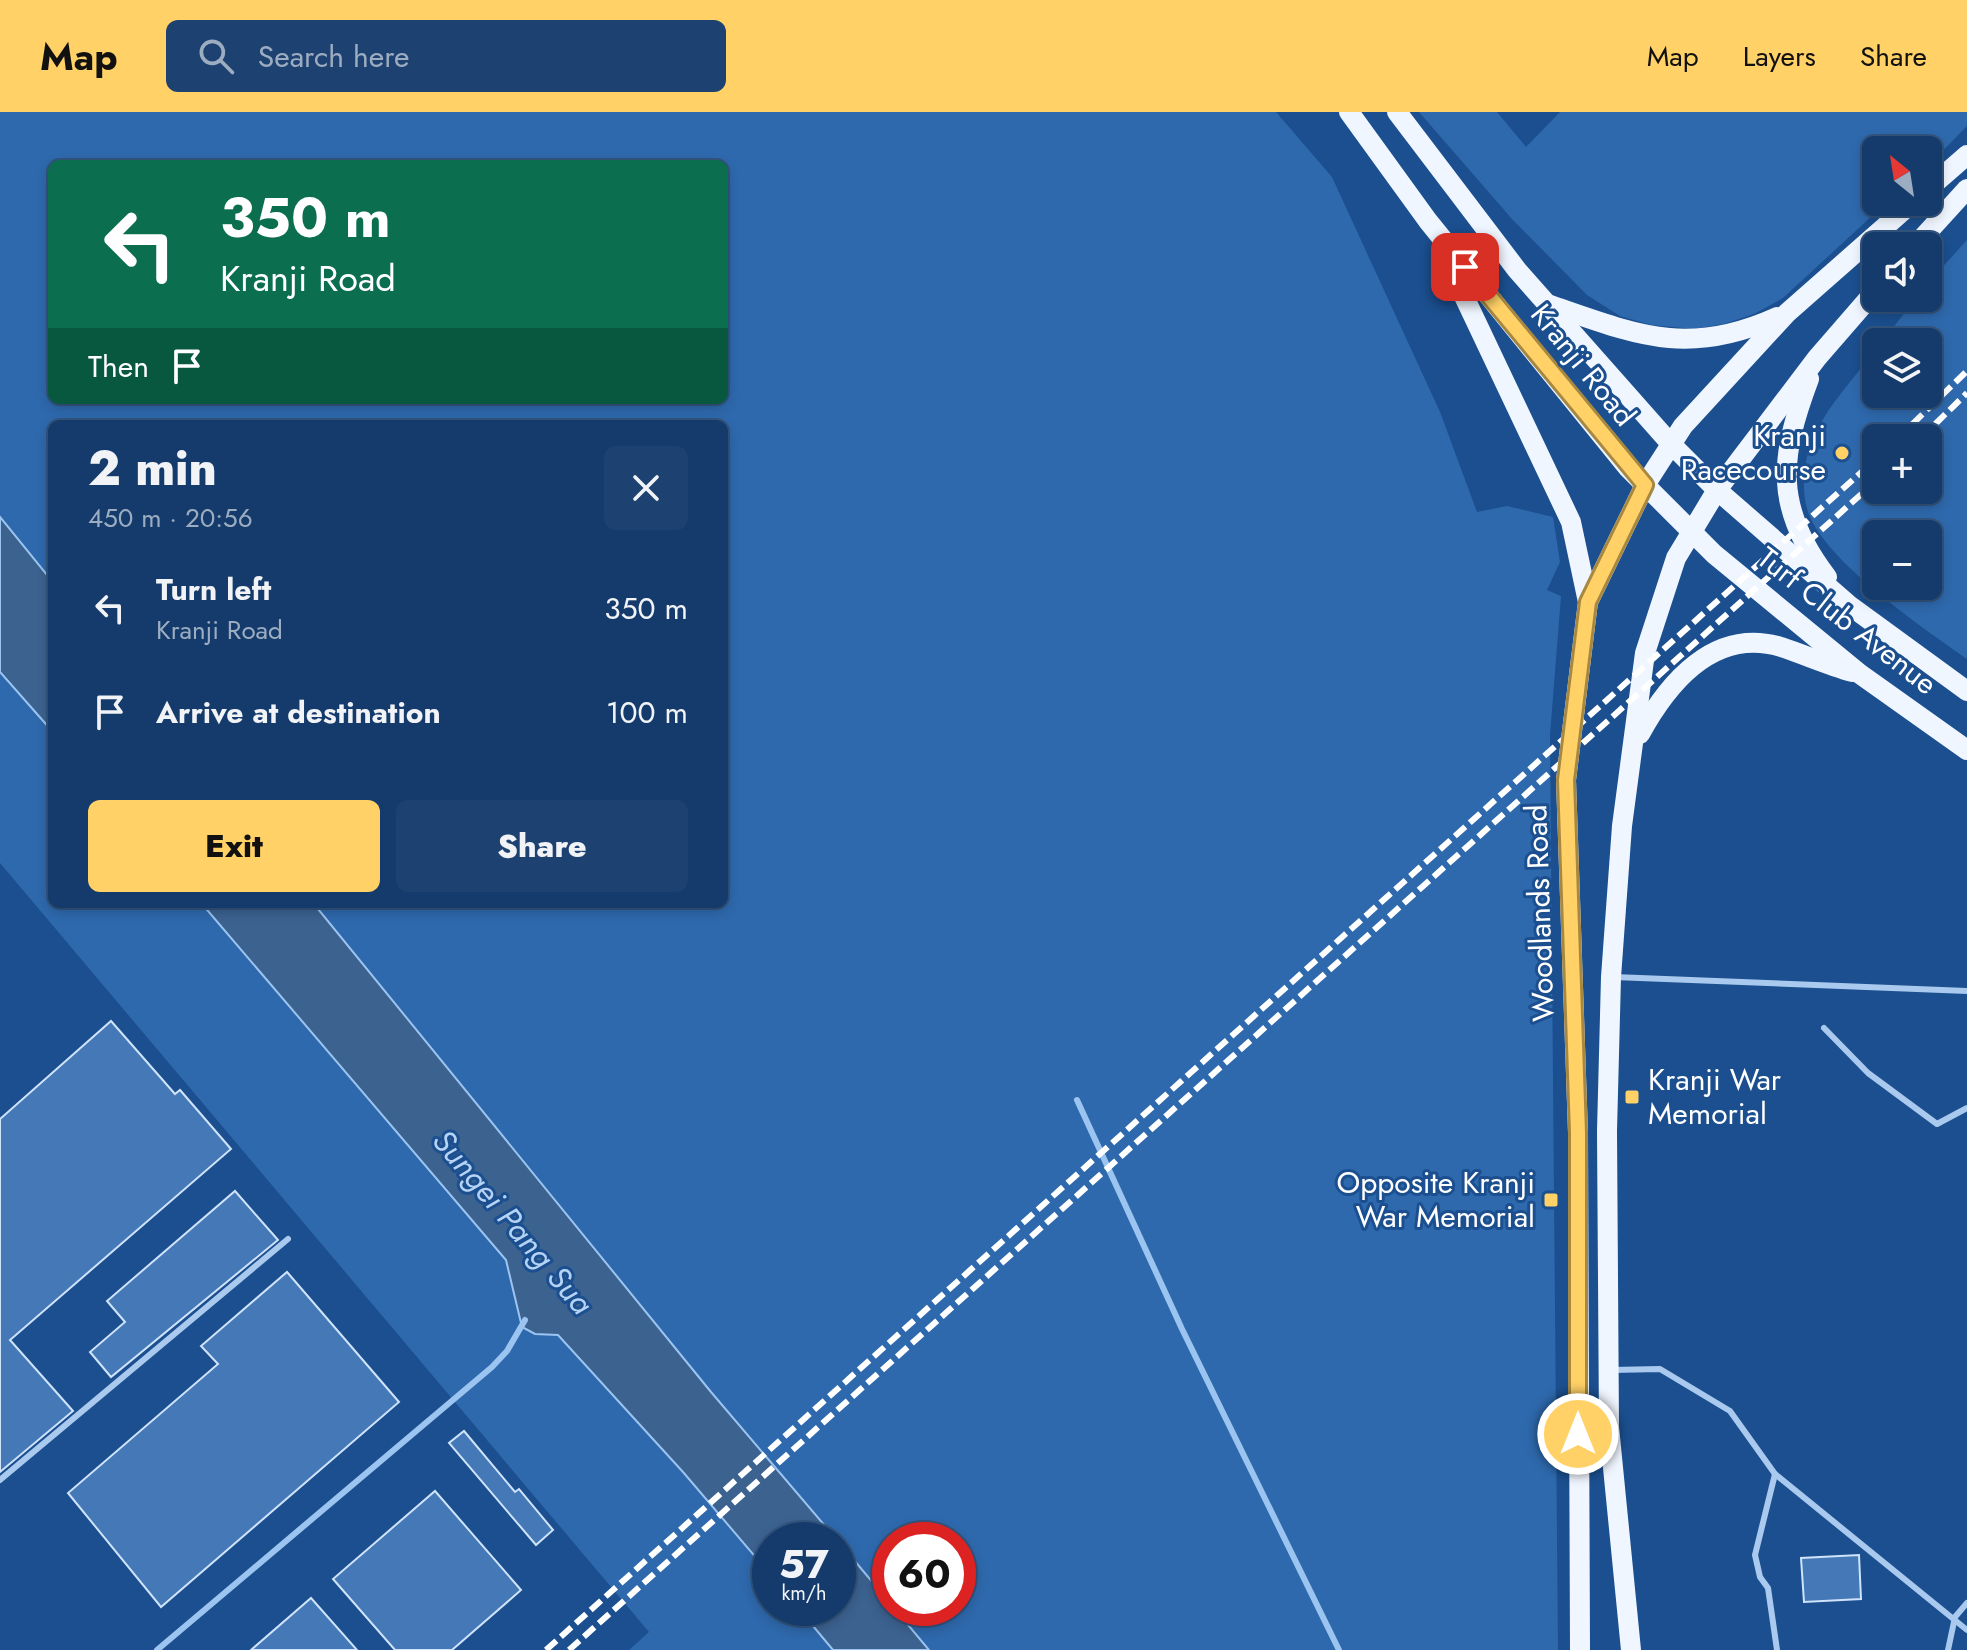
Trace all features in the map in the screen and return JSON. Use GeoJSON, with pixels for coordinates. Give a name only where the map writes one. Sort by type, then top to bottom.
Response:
{"type":"FeatureCollection","features":[{"type":"Feature","properties":{"kind":"main road","name":"Kranji Road"},"geometry":{"type":"LineString","coordinates":[[1349,112],[1428,221],[1645,485],[1693,533]]}},
{"type":"Feature","properties":{"kind":"main road","name":"Kranji Road"},"geometry":{"type":"LineString","coordinates":[[1397,112],[1426,155],[1547,304],[1670,443]]}},
{"type":"Feature","properties":{"kind":"main road"},"geometry":{"type":"LineString","coordinates":[[1942,177],[1967,155]]}},
{"type":"Feature","properties":{"kind":"main road"},"geometry":{"type":"LineString","coordinates":[[1928,232],[1967,189]]}},
{"type":"Feature","properties":{"kind":"main road","name":"Woodlands Road"},"geometry":{"type":"LineString","coordinates":[[1580,1650],[1578,1133],[1566,780],[1588,602],[1645,485],[1670,443],[1787,313],[1897,216]]}},
{"type":"Feature","properties":{"kind":"main road"},"geometry":{"type":"LineString","coordinates":[[1428,221],[1571,522],[1588,602]]}},
{"type":"Feature","properties":{"kind":"main road"},"geometry":{"type":"LineString","coordinates":[[1547,304],[1642,335],[1688,341],[1743,333],[1787,313]]}},
{"type":"Feature","properties":{"kind":"main road"},"geometry":{"type":"LineString","coordinates":[[1631,1650],[1609,1427],[1611,977],[1622,826],[1645,653],[1676,558],[1717,490],[1817,358],[1862,306]]}},
{"type":"Feature","properties":{"kind":"main road"},"geometry":{"type":"LineString","coordinates":[[1817,358],[1787,446],[1786,490],[1796,527],[1849,605]]}},
{"type":"Feature","properties":{"kind":"main road","name":"Turf Club Avenue"},"geometry":{"type":"LineString","coordinates":[[1670,443],[1717,490],[1849,605],[1967,691]]}},
{"type":"Feature","properties":{"kind":"main road","name":"Turf Club Avenue"},"geometry":{"type":"LineString","coordinates":[[1693,533],[1860,674],[1967,750]]}},
{"type":"Feature","properties":{"kind":"main road"},"geometry":{"type":"LineString","coordinates":[[1635,744],[1674,680],[1710,654],[1740,646],[1779,647],[1860,674]]}},
{"type":"Feature","properties":{"kind":"lane"},"geometry":{"type":"LineString","coordinates":[[1611,977],[1967,991]]}},
{"type":"Feature","properties":{"kind":"lane"},"geometry":{"type":"LineString","coordinates":[[1824,1028],[1868,1073],[1937,1124],[1967,1108]]}},
{"type":"Feature","properties":{"kind":"lane"},"geometry":{"type":"LineString","coordinates":[[0,1480],[288,1239]]}},
{"type":"Feature","properties":{"kind":"lane"},"geometry":{"type":"LineString","coordinates":[[1608,1370],[1660,1369],[1730,1411],[1775,1474],[1955,1617],[1967,1630]]}},
{"type":"Feature","properties":{"kind":"lane"},"geometry":{"type":"LineString","coordinates":[[1775,1474],[1755,1555],[1760,1577],[1768,1588],[1777,1650]]}},
{"type":"Feature","properties":{"kind":"lane"},"geometry":{"type":"LineString","coordinates":[[1948,1650],[1955,1617],[1967,1603]]}},
{"type":"Feature","properties":{"kind":"shaded area"},"geometry":{"type":"Polygon","coordinates":[[[0,112],[1276,112],[1332,177],[1440,412],[1477,512],[1507,506],[1553,517],[1560,562],[1547,590],[1561,596],[1550,735],[1558,1650],[929,1650],[909,1626],[976,1626],[976,1522],[872,1522],[872,1582],[856,1563],[856,1522],[821,1522],[711,1392],[317,908],[728,908],[728,420],[48,420],[48,576],[0,517],[0,112]]]}},
{"type":"Feature","properties":{"kind":"shaded area"},"geometry":{"type":"Polygon","coordinates":[[[1419,112],[1497,112],[1526,147],[1560,112],[1967,112],[1967,126],[1942,152],[1942,136],[1862,136],[1862,216],[1872,216],[1783,298],[1754,314],[1724,324],[1694,329],[1651,325],[1620,316],[1587,295],[1512,219],[1419,112]]]}},
{"type":"Feature","properties":{"kind":"shaded area","name":"Kranji Racecourse"},"geometry":{"type":"Polygon","coordinates":[[[1967,240],[1967,659],[1887,600],[1942,600],[1942,520],[1862,520],[1862,579],[1821,536],[1807,508],[1804,478],[1813,439],[1826,415],[1862,368],[1862,408],[1942,408],[1942,328],[1893,328],[1905,312],[1942,312],[1942,268],[1967,240]]]}},
{"type":"Feature","properties":{"kind":"shaded area"},"geometry":{"type":"Polygon","coordinates":[[[0,672],[48,726],[48,908],[205,908],[506,1260],[522,1327],[535,1334],[558,1335],[752,1553],[752,1626],[813,1626],[833,1650],[629,1650],[649,1632],[0,863],[0,672]]]}},
{"type":"Feature","properties":{"kind":"water"},"geometry":{"type":"Polygon","coordinates":[[[0,517],[48,576],[48,726],[0,672],[0,517]]]}},
{"type":"Feature","properties":{"kind":"water","name":"Sungei Pang Sua"},"geometry":{"type":"Polygon","coordinates":[[[205,908],[317,908],[711,1392],[822,1522],[752,1522],[752,1553],[558,1335],[535,1334],[522,1327],[506,1260],[205,908]]]}},
{"type":"Feature","properties":{"kind":"water"},"geometry":{"type":"Polygon","coordinates":[[[856,1562],[872,1582],[872,1626],[909,1626],[929,1650],[833,1650],[813,1626],[856,1626],[856,1562]]]}},
{"type":"Feature","properties":{"kind":"building"},"geometry":{"type":"Polygon","coordinates":[[[111,1021],[175,1094],[180,1090],[231,1149],[10,1340],[73,1411],[0,1472],[0,1119],[111,1021]]]}},
{"type":"Feature","properties":{"kind":"building"},"geometry":{"type":"Polygon","coordinates":[[[235,1191],[278,1240],[111,1377],[90,1352],[125,1322],[107,1301],[235,1191]]]}},
{"type":"Feature","properties":{"kind":"building"},"geometry":{"type":"Polygon","coordinates":[[[287,1272],[399,1402],[161,1607],[68,1493],[218,1364],[201,1346],[287,1272]]]}},
{"type":"Feature","properties":{"kind":"building"},"geometry":{"type":"Polygon","coordinates":[[[464,1431],[515,1492],[519,1489],[553,1530],[536,1545],[449,1443],[464,1431]]]}},
{"type":"Feature","properties":{"kind":"building"},"geometry":{"type":"Polygon","coordinates":[[[435,1491],[521,1590],[452,1650],[395,1650],[333,1579],[435,1491]]]}},
{"type":"Feature","properties":{"kind":"building"},"geometry":{"type":"Polygon","coordinates":[[[1859,1555],[1861,1599],[1804,1602],[1801,1558],[1859,1555]]]}},
{"type":"Feature","properties":{"kind":"building"},"geometry":{"type":"Polygon","coordinates":[[[311,1598],[357,1650],[251,1650],[311,1598]]]}},
{"type":"Feature","properties":{"kind":"waterway"},"geometry":{"type":"LineString","coordinates":[[1077,1100],[1182,1329],[1339,1650]]}},
{"type":"Feature","properties":{"kind":"waterway"},"geometry":{"type":"LineString","coordinates":[[157,1650],[492,1367],[507,1351],[525,1320]]}},
{"type":"Feature","properties":{"kind":"railway"},"geometry":{"type":"LineString","coordinates":[[1912,424],[1967,371]]}},
{"type":"Feature","properties":{"kind":"railway"},"geometry":{"type":"LineString","coordinates":[[1935,424],[1967,393]]}},
{"type":"Feature","properties":{"kind":"railway"},"geometry":{"type":"LineString","coordinates":[[546,1650],[1862,472]]}},
{"type":"Feature","properties":{"kind":"railway"},"geometry":{"type":"LineString","coordinates":[[569,1650],[1862,494]]}},
{"type":"Feature","properties":{"kind":"place","name":"Kranji Racecourse"},"geometry":{"type":"Point","coordinates":[1842,453]}},
{"type":"Feature","properties":{"kind":"place","name":"Kranji War Memorial"},"geometry":{"type":"Point","coordinates":[1632,1097]}},
{"type":"Feature","properties":{"kind":"place","name":"Opposite Kranji War Memorial"},"geometry":{"type":"Point","coordinates":[1551,1200]}},
{"type":"Feature","properties":{"kind":"route"},"geometry":{"type":"LineString","coordinates":[[1465,267],[1645,485],[1588,602],[1580,647],[1566,780],[1578,1133],[1578,1434]]}}]}
